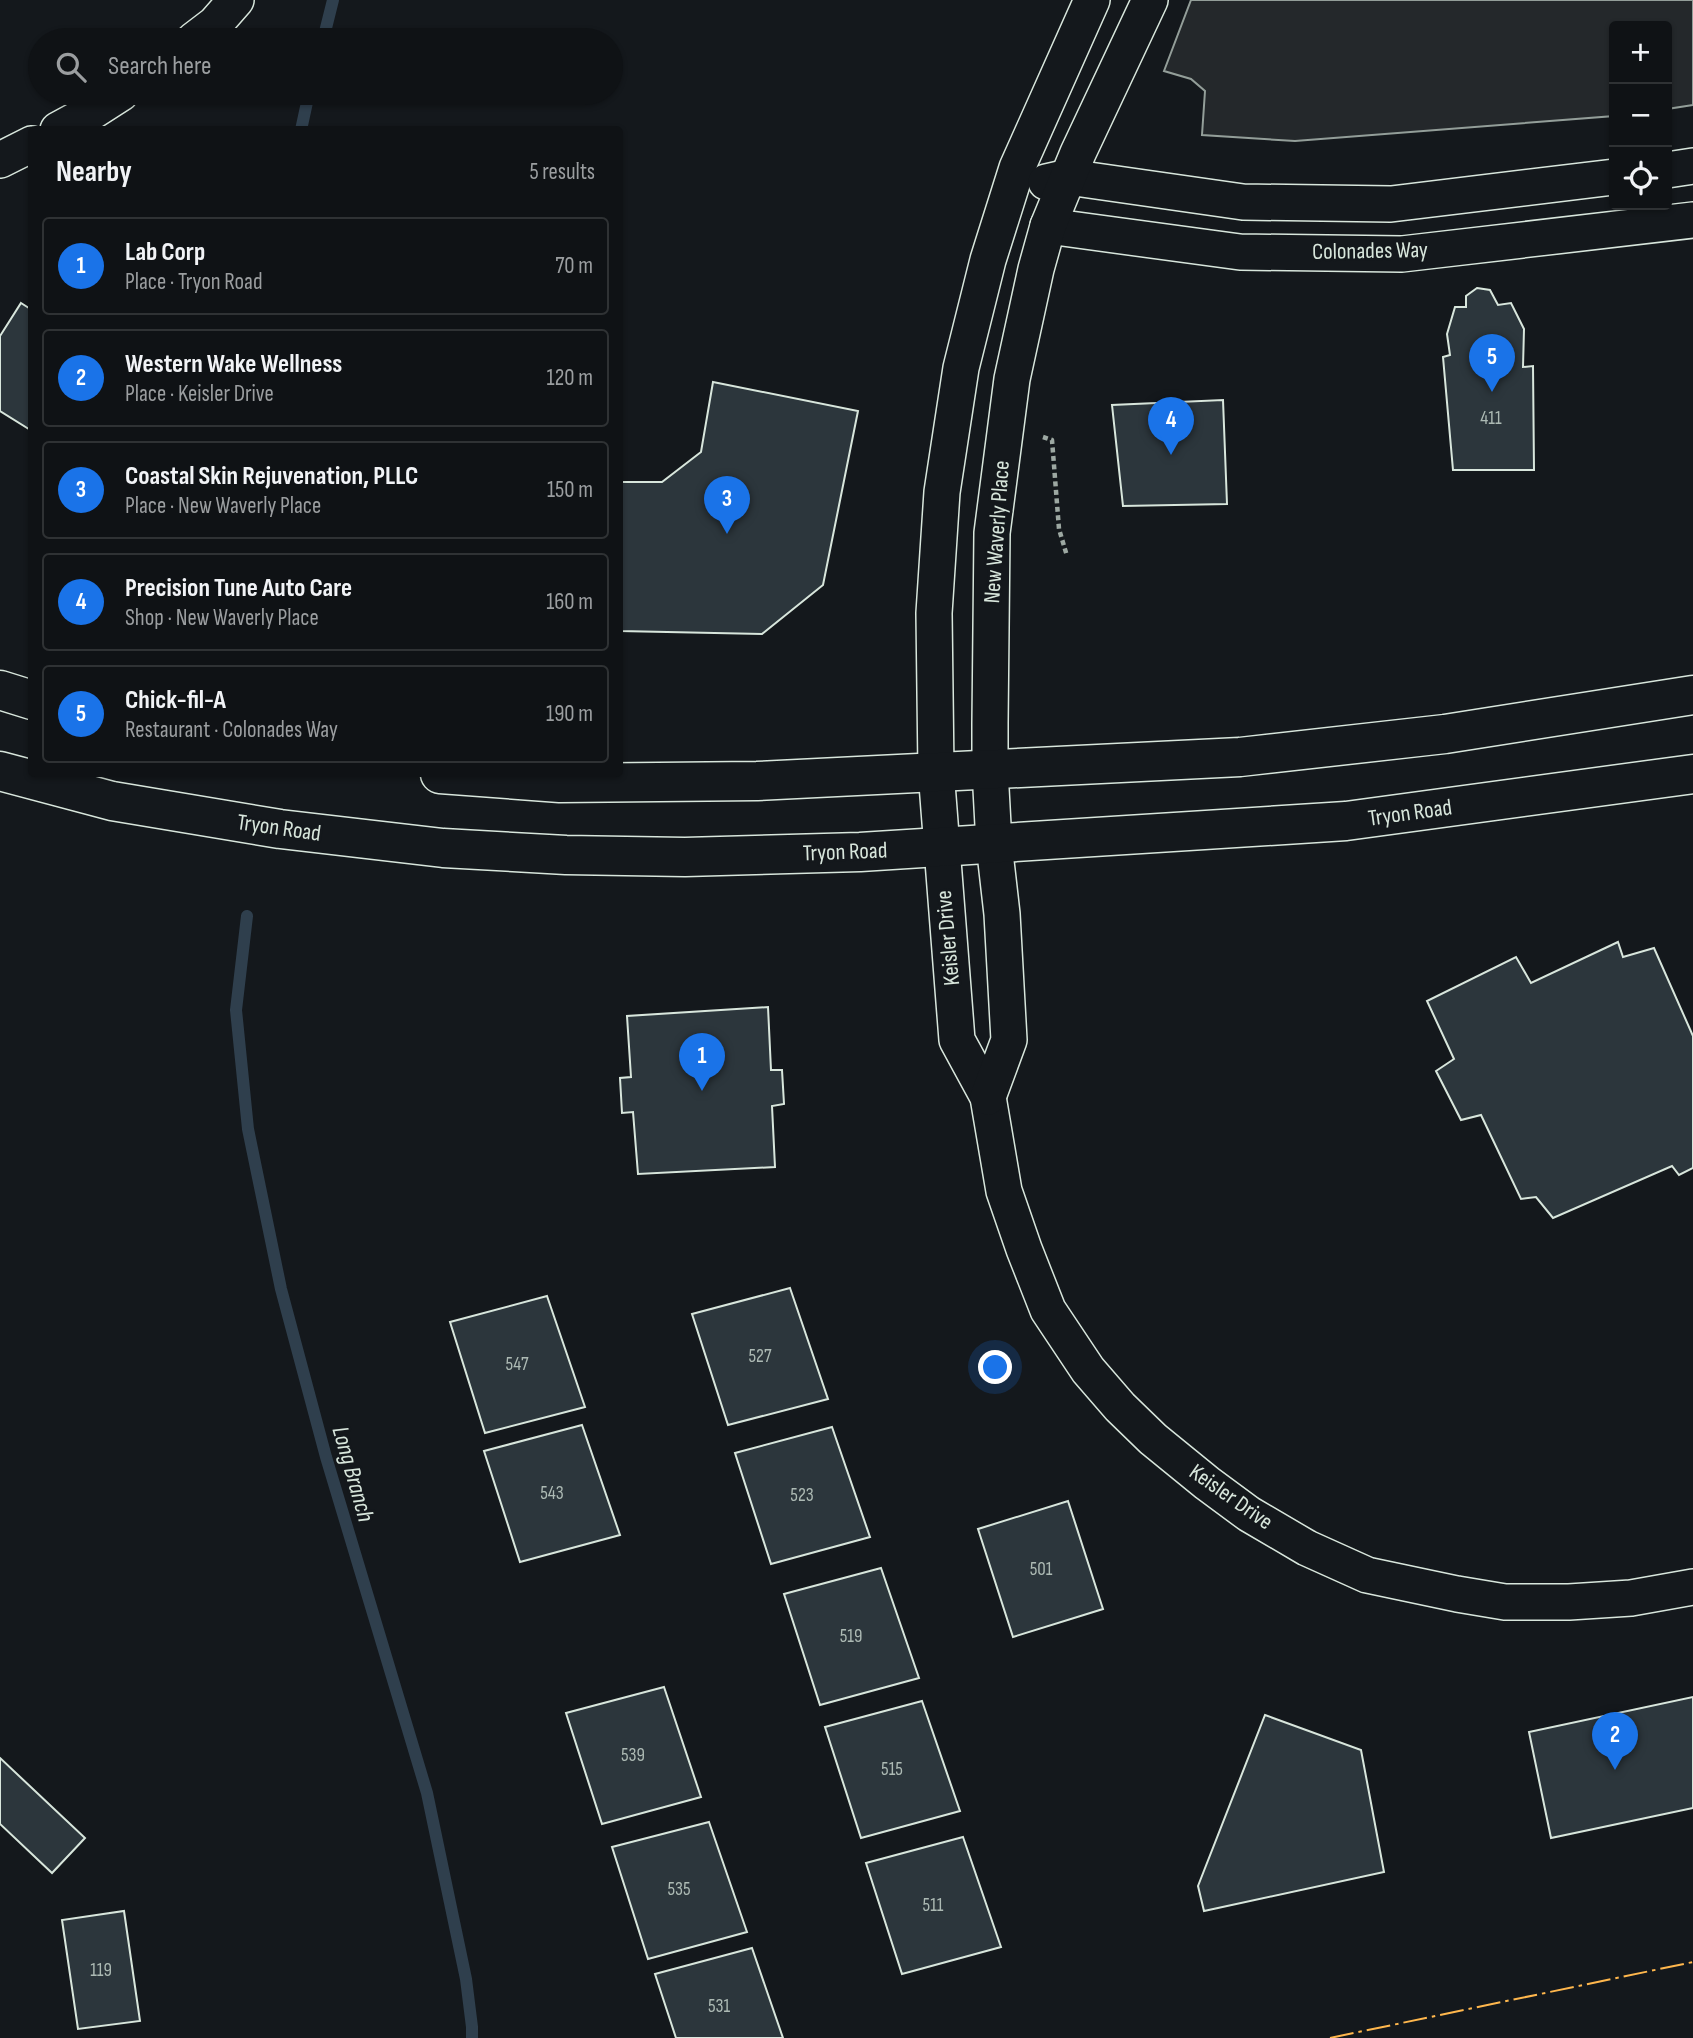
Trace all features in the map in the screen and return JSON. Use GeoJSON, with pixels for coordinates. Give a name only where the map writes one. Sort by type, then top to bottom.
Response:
{"type":"FeatureCollection","features":[{"type":"Feature","properties":{"kind":"main road"},"geometry":{"type":"LineString","coordinates":[[0,691],[28,699]]}},
{"type":"Feature","properties":{"kind":"main road"},"geometry":{"type":"LineString","coordinates":[[480,777],[560,783],[757,781],[1240,757],[1445,734],[1693,695]]}},
{"type":"Feature","properties":{"kind":"main road","name":"Tryon Road"},"geometry":{"type":"LineString","coordinates":[[0,771],[112,801],[280,829],[443,848],[566,855],[685,857],[860,852],[1346,821],[1693,774]]}},
{"type":"Feature","properties":{"kind":"street"},"geometry":{"type":"LineString","coordinates":[[210,28],[236,0]]}},
{"type":"Feature","properties":{"kind":"street"},"geometry":{"type":"LineString","coordinates":[[936,771],[934,613],[942,492],[961,368],[988,260],[1009,191],[1092,0]]}},
{"type":"Feature","properties":{"kind":"street","name":"New Waverly Place"},"geometry":{"type":"LineString","coordinates":[[994,844],[990,770],[992,534],[1012,379],[1048,226],[1150,0]]}},
{"type":"Feature","properties":{"kind":"street"},"geometry":{"type":"LineString","coordinates":[[65,126],[102,105]]}},
{"type":"Feature","properties":{"kind":"street"},"geometry":{"type":"LineString","coordinates":[[0,160],[28,146]]}},
{"type":"Feature","properties":{"kind":"street"},"geometry":{"type":"LineString","coordinates":[[1672,169],[1693,166]]}},
{"type":"Feature","properties":{"kind":"street","name":"Colonades Way"},"geometry":{"type":"LineString","coordinates":[[1009,191],[1068,177],[1243,202],[1399,204],[1609,178]]}},
{"type":"Feature","properties":{"kind":"street"},"geometry":{"type":"LineString","coordinates":[[1009,191],[1048,226]]}},
{"type":"Feature","properties":{"kind":"street","name":"Colonades Way"},"geometry":{"type":"LineString","coordinates":[[1048,226],[1240,252],[1390,254],[1693,220]]}},
{"type":"Feature","properties":{"kind":"street","name":"Keisler Drive"},"geometry":{"type":"LineString","coordinates":[[936,771],[957,1040],[988,1097],[1004,1191],[1048,1310],[1088,1370],[1120,1407],[1174,1457],[1249,1514],[1307,1548],[1367,1574],[1505,1602],[1631,1598],[1693,1587]]}},
{"type":"Feature","properties":{"kind":"street","name":"Keisler Drive"},"geometry":{"type":"LineString","coordinates":[[988,1097],[1009,1040],[1002,914],[994,844]]}},
{"type":"Feature","properties":{"kind":"path"},"geometry":{"type":"LineString","coordinates":[[1040,437],[1052,440],[1059,530],[1067,556]]}},
{"type":"Feature","properties":{"kind":"shaded area"},"geometry":{"type":"Polygon","coordinates":[[[1191,0],[1693,0],[1693,105],[1672,108],[1672,21],[1609,21],[1609,116],[1295,141],[1202,135],[1205,91],[1191,79],[1164,71],[1191,0]]]}},
{"type":"Feature","properties":{"kind":"building"},"geometry":{"type":"Polygon","coordinates":[[[1477,288],[1490,290],[1498,305],[1511,303],[1524,329],[1523,367],[1533,366],[1534,470],[1453,470],[1443,357],[1450,355],[1447,334],[1455,307],[1466,307],[1466,296],[1477,288]]]}},
{"type":"Feature","properties":{"kind":"building"},"geometry":{"type":"Polygon","coordinates":[[[21,303],[28,307],[28,428],[0,411],[0,336],[21,303]]]}},
{"type":"Feature","properties":{"kind":"building"},"geometry":{"type":"Polygon","coordinates":[[[713,382],[858,411],[823,585],[762,634],[623,631],[623,482],[662,482],[701,452],[713,382]]]}},
{"type":"Feature","properties":{"kind":"building"},"geometry":{"type":"Polygon","coordinates":[[[1223,400],[1227,504],[1123,506],[1112,405],[1223,400]]]}},
{"type":"Feature","properties":{"kind":"building"},"geometry":{"type":"Polygon","coordinates":[[[1618,942],[1623,957],[1654,948],[1693,1036],[1693,1168],[1679,1175],[1672,1166],[1553,1218],[1536,1197],[1521,1199],[1481,1115],[1461,1120],[1436,1071],[1454,1059],[1427,1001],[1516,957],[1531,983],[1618,942]]]}},
{"type":"Feature","properties":{"kind":"building"},"geometry":{"type":"Polygon","coordinates":[[[768,1007],[771,1070],[782,1070],[784,1104],[772,1106],[775,1167],[638,1174],[633,1112],[622,1113],[620,1078],[631,1077],[627,1016],[768,1007]]]}},
{"type":"Feature","properties":{"kind":"building"},"geometry":{"type":"Polygon","coordinates":[[[790,1288],[828,1399],[728,1425],[692,1314],[790,1288]]]}},
{"type":"Feature","properties":{"kind":"building"},"geometry":{"type":"Polygon","coordinates":[[[547,1296],[585,1407],[485,1433],[450,1322],[547,1296]]]}},
{"type":"Feature","properties":{"kind":"building"},"geometry":{"type":"Polygon","coordinates":[[[582,1425],[620,1535],[520,1562],[484,1451],[582,1425]]]}},
{"type":"Feature","properties":{"kind":"building"},"geometry":{"type":"Polygon","coordinates":[[[832,1427],[870,1537],[771,1564],[735,1453],[832,1427]]]}},
{"type":"Feature","properties":{"kind":"building"},"geometry":{"type":"Polygon","coordinates":[[[1068,1501],[1103,1609],[1013,1637],[978,1529],[1068,1501]]]}},
{"type":"Feature","properties":{"kind":"building"},"geometry":{"type":"Polygon","coordinates":[[[881,1568],[919,1678],[820,1705],[784,1594],[881,1568]]]}},
{"type":"Feature","properties":{"kind":"building"},"geometry":{"type":"Polygon","coordinates":[[[664,1687],[701,1797],[602,1824],[566,1713],[664,1687]]]}},
{"type":"Feature","properties":{"kind":"building"},"geometry":{"type":"Polygon","coordinates":[[[1693,1697],[1693,1808],[1551,1838],[1529,1732],[1693,1697]]]}},
{"type":"Feature","properties":{"kind":"building"},"geometry":{"type":"Polygon","coordinates":[[[922,1701],[960,1811],[861,1838],[825,1727],[922,1701]]]}},
{"type":"Feature","properties":{"kind":"building"},"geometry":{"type":"Polygon","coordinates":[[[1265,1715],[1361,1750],[1384,1872],[1204,1911],[1198,1886],[1265,1715]]]}},
{"type":"Feature","properties":{"kind":"building"},"geometry":{"type":"Polygon","coordinates":[[[0,1758],[85,1838],[52,1873],[0,1824],[0,1758]]]}},
{"type":"Feature","properties":{"kind":"building"},"geometry":{"type":"Polygon","coordinates":[[[709,1822],[747,1932],[648,1959],[612,1847],[709,1822]]]}},
{"type":"Feature","properties":{"kind":"building"},"geometry":{"type":"Polygon","coordinates":[[[963,1837],[1001,1947],[902,1974],[866,1863],[963,1837]]]}},
{"type":"Feature","properties":{"kind":"building"},"geometry":{"type":"Polygon","coordinates":[[[124,1911],[140,2021],[78,2029],[62,1920],[124,1911]]]}},
{"type":"Feature","properties":{"kind":"building"},"geometry":{"type":"Polygon","coordinates":[[[752,1948],[783,2038],[676,2038],[655,1974],[752,1948]]]}},
{"type":"Feature","properties":{"kind":"waterway","name":"Long Branch"},"geometry":{"type":"LineString","coordinates":[[326,28],[333,0]]}},
{"type":"Feature","properties":{"kind":"waterway","name":"Long Branch"},"geometry":{"type":"LineString","coordinates":[[302,126],[306,105]]}},
{"type":"Feature","properties":{"kind":"waterway","name":"Long Branch"},"geometry":{"type":"LineString","coordinates":[[247,916],[236,1010],[248,1129],[281,1289],[326,1457],[427,1793],[466,1979],[472,2038]]}},
{"type":"Feature","properties":{"kind":"power"},"geometry":{"type":"LineString","coordinates":[[1330,2038],[1693,1962]]}},
{"type":"Feature","properties":{"kind":"place","name":"Chick-fil-A"},"geometry":{"type":"Point","coordinates":[1492,392]}},
{"type":"Feature","properties":{"kind":"place","name":"Precision Tune Auto Care"},"geometry":{"type":"Point","coordinates":[1171,455]}},
{"type":"Feature","properties":{"kind":"place","name":"Coastal Skin Rejuvenation, PLLC"},"geometry":{"type":"Point","coordinates":[727,534]}},
{"type":"Feature","properties":{"kind":"place","name":"Lab Corp"},"geometry":{"type":"Point","coordinates":[702,1091]}},
{"type":"Feature","properties":{"kind":"place","name":"Western Wake Wellness"},"geometry":{"type":"Point","coordinates":[1615,1770]}}]}
